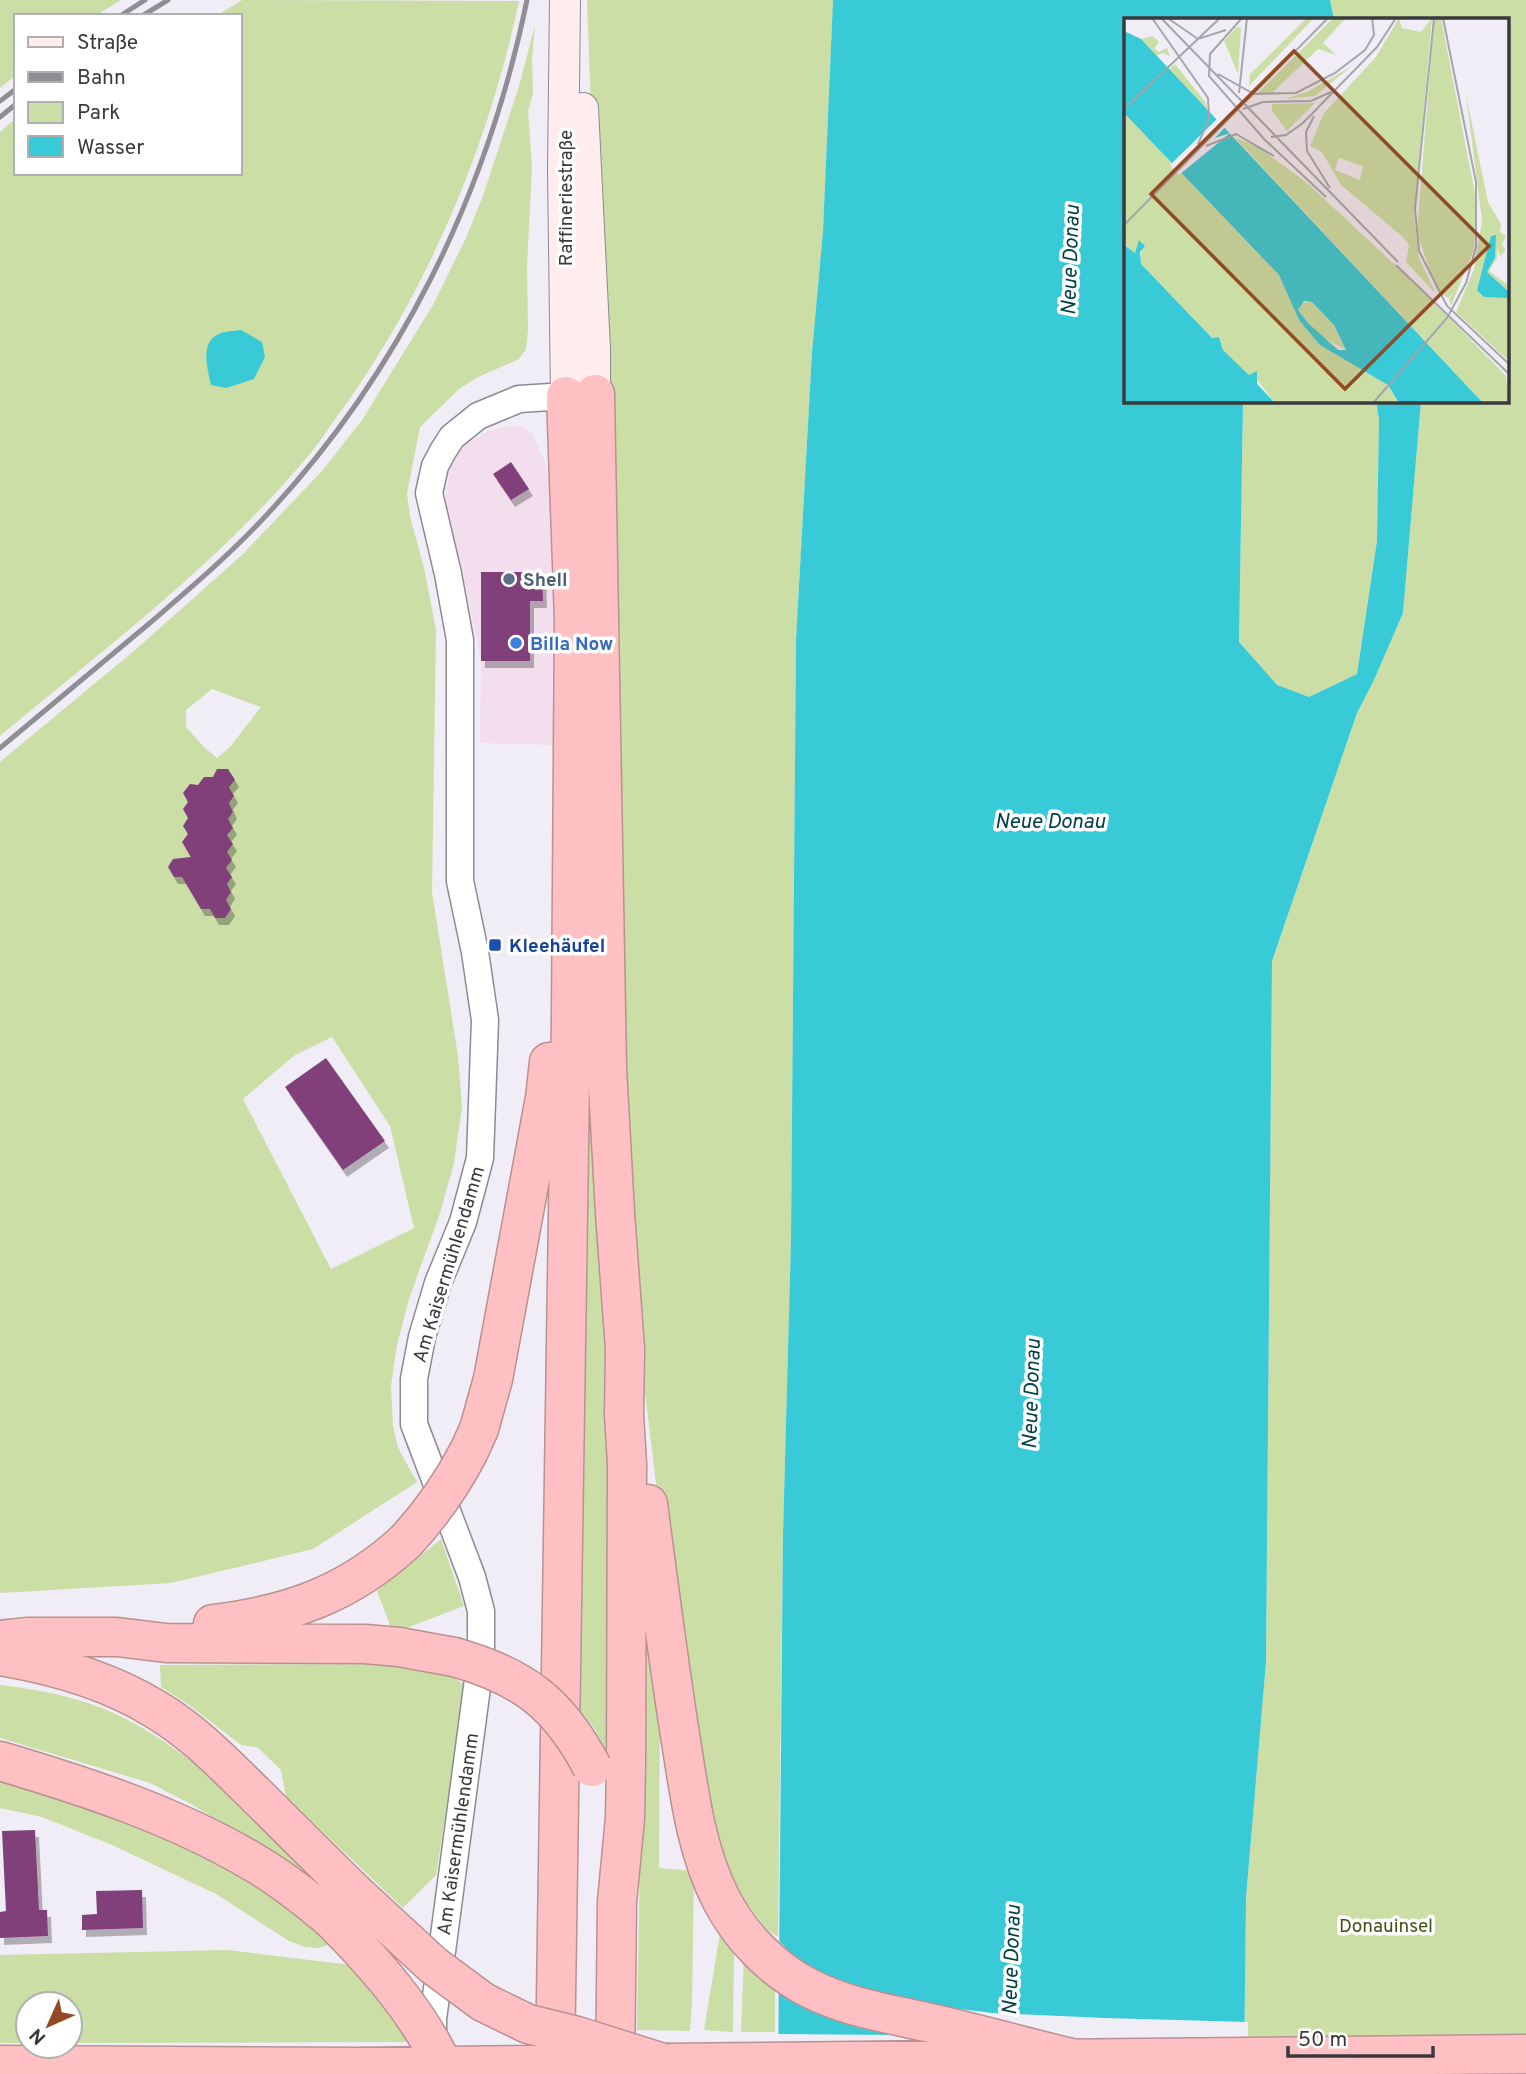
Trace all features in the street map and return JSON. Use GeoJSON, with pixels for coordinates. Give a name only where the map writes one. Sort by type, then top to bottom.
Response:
{"type":"FeatureCollection","features":[{"type":"Feature","properties":{"kind":"highway"},"geometry":{"type":"LineString","coordinates":[[555,2074],[574,620],[581,395]]}},
{"type":"Feature","properties":{"kind":"highway"},"geometry":{"type":"LineString","coordinates":[[581,395],[607,1068],[625,1349],[628,1588],[626,1779],[617,1902],[615,2074]]}},
{"type":"Feature","properties":{"kind":"highway"},"geometry":{"type":"LineString","coordinates":[[117,1637],[233,1622],[303,1605],[345,1587],[406,1541],[434,1508],[459,1471],[479,1429],[493,1379],[540,1125],[571,904]]}},
{"type":"Feature","properties":{"kind":"highway"},"geometry":{"type":"LineString","coordinates":[[625,1349],[637,1416],[689,1794],[711,1876],[735,1921],[748,1939],[783,1972],[835,2000],[1075,2059]]}},
{"type":"Feature","properties":{"kind":"highway"},"geometry":{"type":"LineString","coordinates":[[0,1640],[27,1637],[117,1637],[166,1643],[365,1644],[454,1657],[505,1675],[541,1699],[570,1729],[592,1767],[607,1824],[617,1902]]}},
{"type":"Feature","properties":{"kind":"highway"},"geometry":{"type":"LineString","coordinates":[[0,1656],[88,1677],[134,1697],[175,1721],[213,1752],[342,1905],[381,1973],[413,2014],[447,2074]]}},
{"type":"Feature","properties":{"kind":"highway"},"geometry":{"type":"LineString","coordinates":[[0,1761],[86,1787],[210,1838],[294,1889],[342,1905],[483,2001],[528,2024],[663,2063]]}},
{"type":"Feature","properties":{"kind":"highway"},"geometry":{"type":"LineString","coordinates":[[0,2065],[359,2067],[1526,2053]]}},
{"type":"Feature","properties":{"kind":"main road","name":"Raffineriestraße"},"geometry":{"type":"LineString","coordinates":[[565,0],[563,171],[581,395]]}},
{"type":"Feature","properties":{"kind":"main road","name":"Raffineriestraße"},"geometry":{"type":"LineString","coordinates":[[579,0],[581,395]]}},
{"type":"Feature","properties":{"kind":"street","name":"Am Kaisermühlendamm"},"geometry":{"type":"LineString","coordinates":[[434,2074],[433,2019],[481,1657],[481,1611],[472,1577],[414,1424],[414,1379],[425,1326],[438,1283],[463,1222],[480,1158],[485,1020],[475,952],[460,881],[460,639],[449,574],[429,493],[435,466],[443,450],[452,437],[478,416],[519,400],[581,395]]}},
{"type":"Feature","properties":{"kind":"shaded area","name":"Shell"},"geometry":{"type":"Polygon","coordinates":[[[519,426],[533,435],[551,476],[555,745],[480,743],[481,661],[445,500],[451,466],[464,446],[488,431],[519,426]]]}},
{"type":"Feature","properties":{"kind":"green space"},"geometry":{"type":"Polygon","coordinates":[[[0,0],[121,0],[98,14],[14,14],[14,77],[0,88],[0,0]]]}},
{"type":"Feature","properties":{"kind":"green space"},"geometry":{"type":"Polygon","coordinates":[[[242,0],[519,1],[491,107],[453,210],[405,309],[347,403],[313,450],[278,490],[203,565],[0,736],[0,132],[14,120],[14,175],[242,175],[242,14],[219,14],[242,0]]]}},
{"type":"Feature","properties":{"kind":"green space"},"geometry":{"type":"Polygon","coordinates":[[[587,0],[833,0],[823,231],[812,352],[796,640],[791,1240],[783,1534],[778,1937],[767,1930],[730,1874],[714,1819],[702,1759],[672,1549],[658,1500],[635,1310],[587,0]]]}},
{"type":"Feature","properties":{"kind":"green space","name":"Donauinsel"},"geometry":{"type":"Polygon","coordinates":[[[1330,0],[1526,0],[1526,2074],[1244,2074],[1246,1898],[1266,1662],[1272,961],[1357,713],[1403,613],[1421,402],[1508,402],[1508,18],[1334,18],[1330,0]]]}},
{"type":"Feature","properties":{"kind":"green space"},"geometry":{"type":"Polygon","coordinates":[[[535,25],[533,93],[528,111],[532,167],[526,349],[519,359],[478,377],[459,389],[420,427],[407,494],[436,630],[432,892],[458,1056],[462,1107],[454,1163],[440,1213],[409,1299],[397,1345],[391,1386],[393,1426],[398,1448],[417,1482],[313,1549],[171,1583],[0,1593],[0,762],[135,650],[242,555],[322,471],[362,420],[433,305],[465,240],[483,196],[519,86],[535,25]],[[212,689],[186,710],[186,727],[217,758],[230,747],[261,707],[212,689]],[[332,1037],[295,1055],[243,1099],[331,1269],[414,1228],[390,1126],[332,1037]]]}},
{"type":"Feature","properties":{"kind":"green space"},"geometry":{"type":"Polygon","coordinates":[[[1243,402],[1376,402],[1379,419],[1377,541],[1357,674],[1309,697],[1276,685],[1239,642],[1243,402]]]}},
{"type":"Feature","properties":{"kind":"green space"},"geometry":{"type":"Polygon","coordinates":[[[588,772],[617,1464],[611,1761],[595,1729],[571,1699],[588,772]]]}},
{"type":"Feature","properties":{"kind":"green space"},"geometry":{"type":"Polygon","coordinates":[[[441,1539],[464,1606],[393,1633],[377,1591],[441,1539]]]}},
{"type":"Feature","properties":{"kind":"green space"},"geometry":{"type":"Polygon","coordinates":[[[645,1568],[660,1669],[659,1868],[694,1871],[690,2031],[637,2030],[645,1568]]]}},
{"type":"Feature","properties":{"kind":"green space"},"geometry":{"type":"Polygon","coordinates":[[[393,1664],[436,1668],[466,1685],[436,1875],[403,1908],[286,1797],[281,1770],[257,1747],[241,1745],[161,1687],[160,1665],[393,1664]]]}},
{"type":"Feature","properties":{"kind":"green space"},"geometry":{"type":"Polygon","coordinates":[[[0,1685],[82,1701],[113,1713],[153,1734],[199,1767],[305,1864],[296,1872],[226,1825],[150,1783],[0,1738],[0,1685]]]}},
{"type":"Feature","properties":{"kind":"green space"},"geometry":{"type":"Polygon","coordinates":[[[0,1777],[110,1812],[243,1875],[335,1943],[319,1948],[305,1947],[289,1941],[216,1894],[112,1845],[42,1817],[0,1808],[0,1777]]]}},
{"type":"Feature","properties":{"kind":"green space"},"geometry":{"type":"Polygon","coordinates":[[[721,1927],[734,1947],[733,2032],[704,2030],[721,1927]]]}},
{"type":"Feature","properties":{"kind":"green space"},"geometry":{"type":"Polygon","coordinates":[[[228,1950],[351,1965],[384,2003],[409,2042],[84,2043],[84,1990],[14,1990],[14,2043],[0,2043],[0,1955],[228,1950]]]}},
{"type":"Feature","properties":{"kind":"green space"},"geometry":{"type":"Polygon","coordinates":[[[744,1957],[775,1983],[775,2032],[741,2032],[744,1957]]]}},
{"type":"Feature","properties":{"kind":"water","name":"Neue Donau"},"geometry":{"type":"Polygon","coordinates":[[[833,0],[1330,0],[1334,18],[1124,18],[1124,402],[1243,402],[1239,642],[1277,685],[1309,697],[1357,674],[1377,541],[1379,419],[1376,402],[1421,402],[1403,613],[1357,713],[1272,961],[1266,1662],[1246,1898],[1244,2074],[778,2074],[783,1534],[791,1240],[796,640],[812,352],[823,231],[833,0]]]}},
{"type":"Feature","properties":{"kind":"water"},"geometry":{"type":"Polygon","coordinates":[[[241,330],[262,342],[265,357],[254,379],[226,388],[211,385],[206,357],[209,343],[221,333],[241,330]]]}},
{"type":"Feature","properties":{"kind":"pier"},"geometry":{"type":"Polygon","coordinates":[[[776,1938],[815,1970],[842,1982],[912,2003],[992,2013],[1248,2022],[1248,2074],[774,2074],[775,2034],[896,2035],[775,1980],[776,1938]]]}},
{"type":"Feature","properties":{"kind":"building"},"geometry":{"type":"Polygon","coordinates":[[[511,462],[529,489],[511,500],[493,474],[511,462]]]}},
{"type":"Feature","properties":{"kind":"building"},"geometry":{"type":"Polygon","coordinates":[[[481,572],[542,572],[543,601],[530,601],[530,661],[481,661],[481,572]]]}},
{"type":"Feature","properties":{"kind":"building"},"geometry":{"type":"Polygon","coordinates":[[[217,769],[228,769],[235,780],[229,787],[234,796],[229,803],[233,812],[228,819],[233,828],[227,835],[233,844],[227,852],[232,860],[226,868],[232,877],[227,884],[231,892],[226,900],[231,909],[225,918],[215,918],[210,909],[201,909],[182,877],[174,877],[168,867],[173,859],[191,857],[182,842],[188,834],[183,826],[188,818],[183,809],[188,802],[183,793],[190,784],[198,785],[204,777],[213,777],[217,769]]]}},
{"type":"Feature","properties":{"kind":"building"},"geometry":{"type":"Polygon","coordinates":[[[326,1058],[385,1141],[343,1170],[285,1087],[326,1058]]]}},
{"type":"Feature","properties":{"kind":"building"},"geometry":{"type":"Polygon","coordinates":[[[35,1830],[39,1910],[47,1910],[48,1936],[0,1938],[0,1912],[6,1911],[2,1831],[35,1830]]]}},
{"type":"Feature","properties":{"kind":"building"},"geometry":{"type":"Polygon","coordinates":[[[142,1890],[143,1928],[82,1930],[82,1915],[97,1914],[96,1891],[142,1890]]]}},
{"type":"Feature","properties":{"kind":"railway"},"geometry":{"type":"LineString","coordinates":[[123,14],[145,0]]}},
{"type":"Feature","properties":{"kind":"railway"},"geometry":{"type":"LineString","coordinates":[[145,14],[168,0]]}},
{"type":"Feature","properties":{"kind":"railway"},"geometry":{"type":"LineString","coordinates":[[0,748],[151,622],[234,548],[309,466],[354,407],[395,345],[430,280],[461,213],[488,143],[510,72],[527,0]]}},
{"type":"Feature","properties":{"kind":"railway"},"geometry":{"type":"LineString","coordinates":[[0,101],[14,90]]}},
{"type":"Feature","properties":{"kind":"railway"},"geometry":{"type":"LineString","coordinates":[[0,117],[14,106]]}},
{"type":"Feature","properties":{"kind":"place","name":"Shell"},"geometry":{"type":"Point","coordinates":[509,579]}},
{"type":"Feature","properties":{"kind":"place","name":"Billa Now"},"geometry":{"type":"Point","coordinates":[516,643]}},
{"type":"Feature","properties":{"kind":"place","name":"Kleehäufel"},"geometry":{"type":"Point","coordinates":[495,945]}}]}
